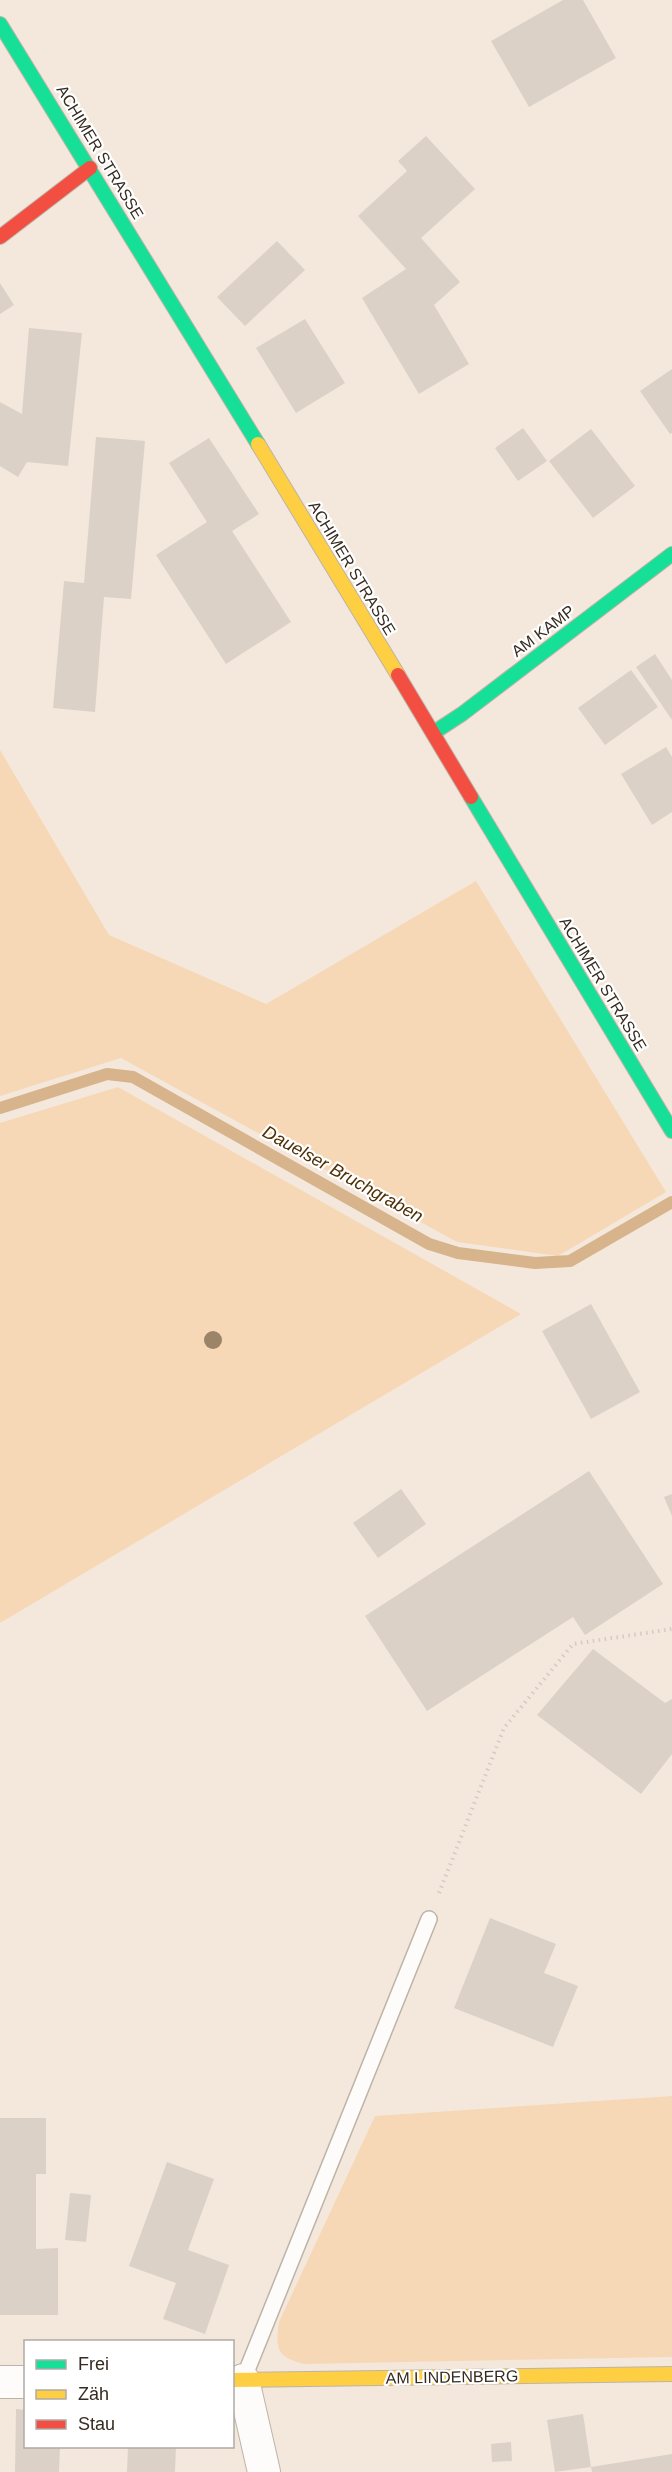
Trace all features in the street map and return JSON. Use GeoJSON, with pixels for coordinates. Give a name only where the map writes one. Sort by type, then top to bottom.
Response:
{"type":"FeatureCollection","features":[{"type":"Feature","properties":{"kind":"main road","name":"ACHIMER STRASSE"},"geometry":{"type":"LineString","coordinates":[[0,24],[433,733],[672,1131]]}},
{"type":"Feature","properties":{"kind":"main road"},"geometry":{"type":"LineString","coordinates":[[0,237],[90,168]]}},
{"type":"Feature","properties":{"kind":"main road","name":"AM KAMP"},"geometry":{"type":"LineString","coordinates":[[433,733],[462,714],[672,554]]}},
{"type":"Feature","properties":{"kind":"main road","name":"AM LINDENBERG"},"geometry":{"type":"LineString","coordinates":[[238,2380],[672,2374]]}},
{"type":"Feature","properties":{"kind":"street"},"geometry":{"type":"LineString","coordinates":[[238,2380],[264,2472]]}},
{"type":"Feature","properties":{"kind":"street"},"geometry":{"type":"LineString","coordinates":[[0,2382],[24,2382]]}},
{"type":"Feature","properties":{"kind":"lane"},"geometry":{"type":"LineString","coordinates":[[238,2380],[429,1919]]}},
{"type":"Feature","properties":{"kind":"path"},"geometry":{"type":"LineString","coordinates":[[429,1919],[504,1728],[573,1644],[672,1629]]}},
{"type":"Feature","properties":{"kind":"shaded area"},"geometry":{"type":"Polygon","coordinates":[[[0,750],[109,935],[266,1004],[476,881],[666,1192],[558,1256],[457,1242],[121,1058],[0,1096],[0,750]]]}},
{"type":"Feature","properties":{"kind":"shaded area"},"geometry":{"type":"Polygon","coordinates":[[[118,1087],[521,1314],[0,1623],[0,1123],[118,1087]]]}},
{"type":"Feature","properties":{"kind":"shaded area"},"geometry":{"type":"Polygon","coordinates":[[[672,2096],[672,2357],[304,2364],[283,2355],[277,2339],[279,2322],[375,2116],[672,2096]]]}},
{"type":"Feature","properties":{"kind":"building"},"geometry":{"type":"Polygon","coordinates":[[[563,0],[583,0],[616,58],[529,107],[491,41],[563,0]]]}},
{"type":"Feature","properties":{"kind":"building"},"geometry":{"type":"Polygon","coordinates":[[[426,136],[475,189],[421,238],[460,282],[434,305],[469,364],[419,394],[362,298],[406,269],[358,216],[407,171],[398,161],[426,136]]]}},
{"type":"Feature","properties":{"kind":"building"},"geometry":{"type":"Polygon","coordinates":[[[277,241],[305,270],[245,326],[217,297],[277,241]]]}},
{"type":"Feature","properties":{"kind":"building"},"geometry":{"type":"Polygon","coordinates":[[[0,283],[14,305],[0,314],[0,283]]]}},
{"type":"Feature","properties":{"kind":"building"},"geometry":{"type":"Polygon","coordinates":[[[305,319],[345,383],[296,413],[256,348],[305,319]]]}},
{"type":"Feature","properties":{"kind":"building"},"geometry":{"type":"Polygon","coordinates":[[[29,328],[82,333],[68,466],[27,462],[18,477],[0,466],[0,402],[22,414],[29,328]]]}},
{"type":"Feature","properties":{"kind":"building"},"geometry":{"type":"Polygon","coordinates":[[[672,369],[672,433],[670,434],[640,391],[672,369]]]}},
{"type":"Feature","properties":{"kind":"building"},"geometry":{"type":"Polygon","coordinates":[[[523,428],[547,461],[518,481],[495,448],[523,428]]]}},
{"type":"Feature","properties":{"kind":"building"},"geometry":{"type":"Polygon","coordinates":[[[591,429],[635,486],[593,518],[549,461],[591,429]]]}},
{"type":"Feature","properties":{"kind":"building"},"geometry":{"type":"Polygon","coordinates":[[[96,437],[145,441],[131,599],[104,597],[95,712],[53,708],[64,581],[84,583],[96,437]]]}},
{"type":"Feature","properties":{"kind":"building"},"geometry":{"type":"Polygon","coordinates":[[[209,438],[259,514],[232,531],[291,622],[226,664],[156,555],[207,522],[169,463],[209,438]]]}},
{"type":"Feature","properties":{"kind":"building"},"geometry":{"type":"Polygon","coordinates":[[[655,654],[672,680],[672,720],[636,667],[655,654]]]}},
{"type":"Feature","properties":{"kind":"building"},"geometry":{"type":"Polygon","coordinates":[[[631,670],[658,707],[605,745],[578,708],[631,670]]]}},
{"type":"Feature","properties":{"kind":"building"},"geometry":{"type":"Polygon","coordinates":[[[666,747],[672,757],[672,812],[652,825],[621,774],[666,747]]]}},
{"type":"Feature","properties":{"kind":"building"},"geometry":{"type":"Polygon","coordinates":[[[591,1304],[640,1392],[591,1419],[542,1331],[591,1304]]]}},
{"type":"Feature","properties":{"kind":"building"},"geometry":{"type":"Polygon","coordinates":[[[589,1471],[663,1584],[585,1635],[573,1617],[427,1711],[365,1616],[589,1471]]]}},
{"type":"Feature","properties":{"kind":"building"},"geometry":{"type":"Polygon","coordinates":[[[401,1489],[426,1524],[378,1558],[353,1523],[401,1489]]]}},
{"type":"Feature","properties":{"kind":"building"},"geometry":{"type":"Polygon","coordinates":[[[672,1494],[672,1516],[664,1497],[672,1494]]]}},
{"type":"Feature","properties":{"kind":"building"},"geometry":{"type":"Polygon","coordinates":[[[593,1649],[665,1703],[672,1699],[672,1754],[641,1794],[537,1715],[593,1649]]]}},
{"type":"Feature","properties":{"kind":"building"},"geometry":{"type":"Polygon","coordinates":[[[490,1918],[556,1944],[544,1973],[578,1986],[553,2047],[454,2008],[490,1918]]]}},
{"type":"Feature","properties":{"kind":"building"},"geometry":{"type":"Polygon","coordinates":[[[0,2118],[46,2118],[46,2174],[36,2174],[36,2249],[58,2248],[58,2315],[0,2315],[0,2118]]]}},
{"type":"Feature","properties":{"kind":"building"},"geometry":{"type":"Polygon","coordinates":[[[167,2162],[214,2179],[188,2250],[229,2265],[205,2334],[163,2319],[176,2283],[129,2266],[167,2162]]]}},
{"type":"Feature","properties":{"kind":"building"},"geometry":{"type":"Polygon","coordinates":[[[70,2193],[91,2195],[86,2242],[65,2240],[70,2193]]]}},
{"type":"Feature","properties":{"kind":"building"},"geometry":{"type":"Polygon","coordinates":[[[16,2409],[24,2410],[24,2448],[60,2448],[59,2472],[15,2472],[16,2409]]]}},
{"type":"Feature","properties":{"kind":"building"},"geometry":{"type":"Polygon","coordinates":[[[583,2414],[591,2467],[555,2472],[547,2420],[583,2414]]]}},
{"type":"Feature","properties":{"kind":"building"},"geometry":{"type":"Polygon","coordinates":[[[511,2442],[512,2461],[492,2462],[491,2444],[511,2442]]]}},
{"type":"Feature","properties":{"kind":"building"},"geometry":{"type":"Polygon","coordinates":[[[128,2448],[176,2448],[175,2472],[127,2472],[128,2448]]]}},
{"type":"Feature","properties":{"kind":"building"},"geometry":{"type":"Polygon","coordinates":[[[672,2454],[672,2472],[592,2472],[591,2467],[672,2454]]]}},
{"type":"Feature","properties":{"kind":"waterway","name":"Dauelser Bruchgraben"},"geometry":{"type":"LineString","coordinates":[[0,1108],[107,1074],[133,1077],[429,1244],[458,1253],[535,1263],[570,1261],[672,1202]]}},
{"type":"Feature","properties":{"kind":"traffic: fast"},"geometry":{"type":"LineString","coordinates":[[0,24],[258,444]]}},
{"type":"Feature","properties":{"kind":"traffic: fast"},"geometry":{"type":"LineString","coordinates":[[433,733],[462,714],[672,554]]}},
{"type":"Feature","properties":{"kind":"traffic: fast"},"geometry":{"type":"LineString","coordinates":[[471,797],[672,1131]]}},
{"type":"Feature","properties":{"kind":"traffic: slow"},"geometry":{"type":"LineString","coordinates":[[258,444],[398,675]]}},
{"type":"Feature","properties":{"kind":"traffic: slow"},"geometry":{"type":"LineString","coordinates":[[234,2380],[672,2374]]}},
{"type":"Feature","properties":{"kind":"traffic: jam"},"geometry":{"type":"LineString","coordinates":[[0,237],[90,168]]}},
{"type":"Feature","properties":{"kind":"traffic: jam"},"geometry":{"type":"LineString","coordinates":[[398,675],[471,797]]}}]}
